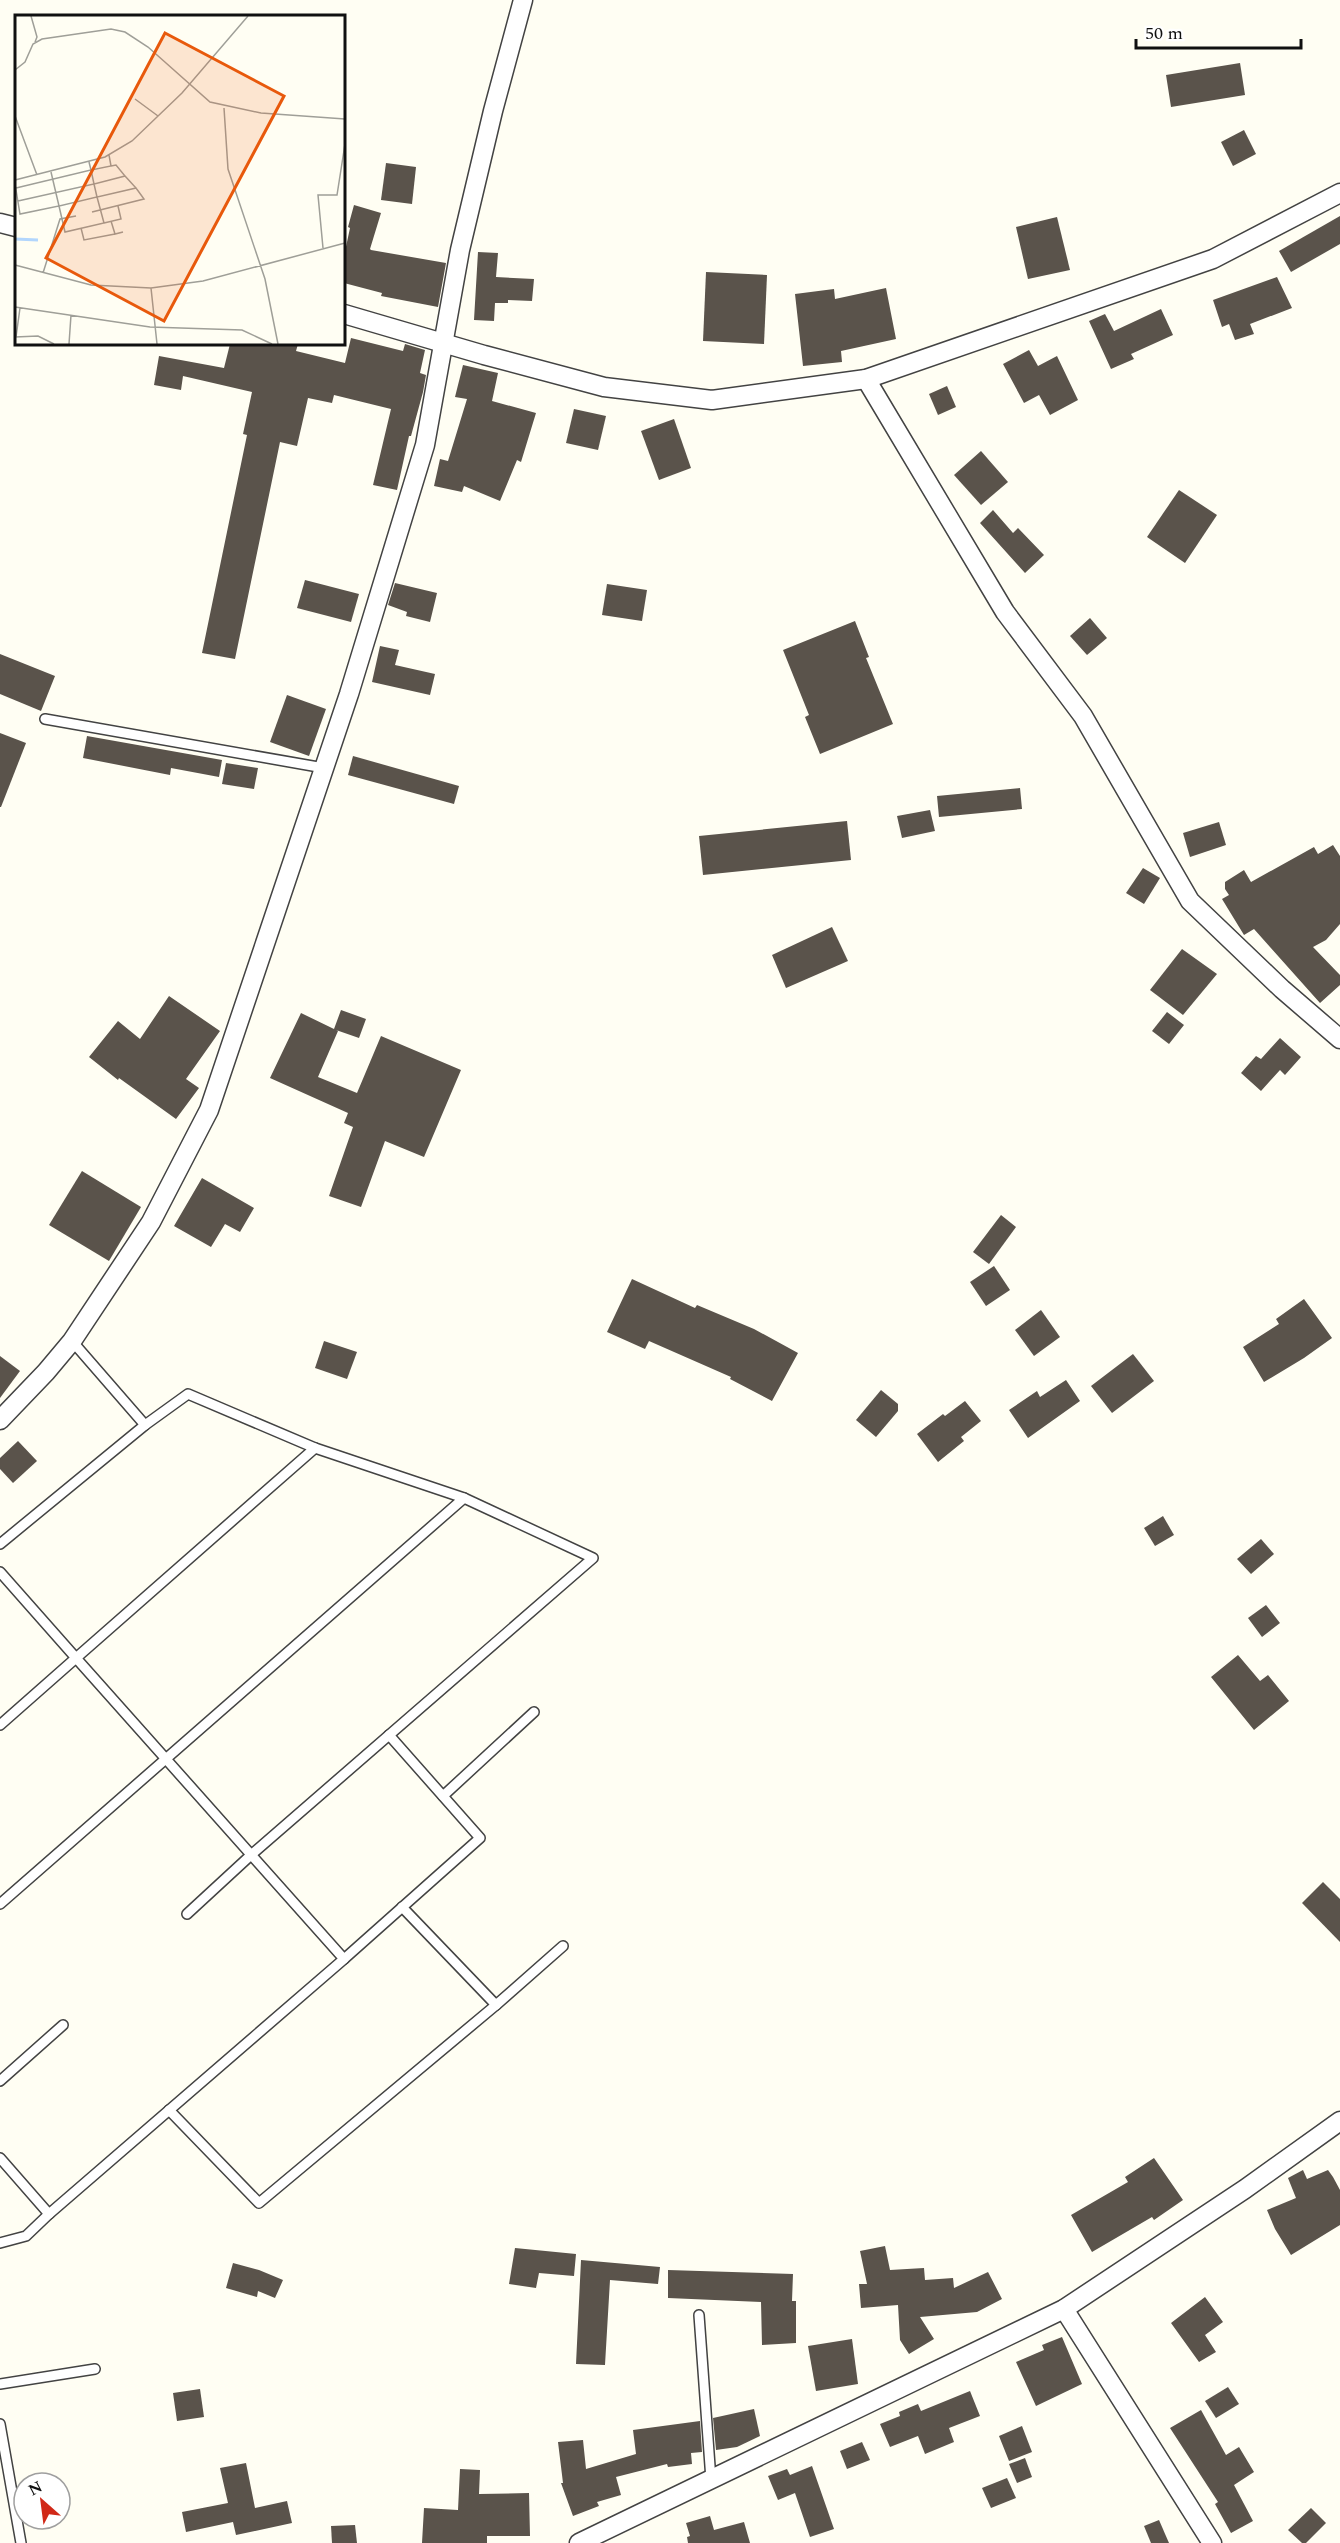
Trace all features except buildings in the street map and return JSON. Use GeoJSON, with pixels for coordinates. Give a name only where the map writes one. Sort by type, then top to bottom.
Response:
{"type":"FeatureCollection","features":[{"type":"Feature","properties":{"kind":"street"},"geometry":{"type":"LineString","coordinates":[[0,1420],[72,1341],[151,1222],[209,1110],[324,768],[425,445],[460,250],[493,111],[523,0]]}},
{"type":"Feature","properties":{"kind":"street"},"geometry":{"type":"LineString","coordinates":[[345,314],[444,344],[604,387],[712,400],[866,379],[1213,259],[1340,194]]}},
{"type":"Feature","properties":{"kind":"street"},"geometry":{"type":"LineString","coordinates":[[0,223],[15,227]]}},
{"type":"Feature","properties":{"kind":"street"},"geometry":{"type":"LineString","coordinates":[[866,379],[1005,612],[1083,716],[1190,901],[1340,1039]]}},
{"type":"Feature","properties":{"kind":"street"},"geometry":{"type":"LineString","coordinates":[[579,2543],[1064,2309],[1245,2189],[1340,2121]]}},
{"type":"Feature","properties":{"kind":"street"},"geometry":{"type":"LineString","coordinates":[[1064,2309],[1212,2543]]}},
{"type":"Feature","properties":{"kind":"lane"},"geometry":{"type":"LineString","coordinates":[[45,719],[324,768]]}},
{"type":"Feature","properties":{"kind":"lane"},"geometry":{"type":"LineString","coordinates":[[72,1341],[145,1425]]}},
{"type":"Feature","properties":{"kind":"lane"},"geometry":{"type":"LineString","coordinates":[[0,1544],[145,1425],[188,1394],[315,1448],[464,1498],[592,1558],[252,1855],[188,1914]]}},
{"type":"Feature","properties":{"kind":"lane"},"geometry":{"type":"LineString","coordinates":[[0,1725],[315,1448]]}},
{"type":"Feature","properties":{"kind":"lane"},"geometry":{"type":"LineString","coordinates":[[0,1904],[165,1757],[464,1498]]}},
{"type":"Feature","properties":{"kind":"lane"},"geometry":{"type":"LineString","coordinates":[[0,1572],[344,1959]]}},
{"type":"Feature","properties":{"kind":"lane"},"geometry":{"type":"LineString","coordinates":[[443,1797],[534,1712]]}},
{"type":"Feature","properties":{"kind":"lane"},"geometry":{"type":"LineString","coordinates":[[0,2243],[26,2236],[480,1838],[389,1735]]}},
{"type":"Feature","properties":{"kind":"lane"},"geometry":{"type":"LineString","coordinates":[[402,1907],[496,2006]]}},
{"type":"Feature","properties":{"kind":"lane"},"geometry":{"type":"LineString","coordinates":[[169,2110],[259,2203],[496,2006],[563,1946]]}},
{"type":"Feature","properties":{"kind":"lane"},"geometry":{"type":"LineString","coordinates":[[0,2081],[63,2025]]}},
{"type":"Feature","properties":{"kind":"lane"},"geometry":{"type":"LineString","coordinates":[[0,2158],[49,2214]]}},
{"type":"Feature","properties":{"kind":"lane"},"geometry":{"type":"LineString","coordinates":[[699,2315],[711,2480]]}},
{"type":"Feature","properties":{"kind":"lane"},"geometry":{"type":"LineString","coordinates":[[0,2384],[95,2369]]}},
{"type":"Feature","properties":{"kind":"lane"},"geometry":{"type":"LineString","coordinates":[[0,2424],[21,2543]]}}]}
